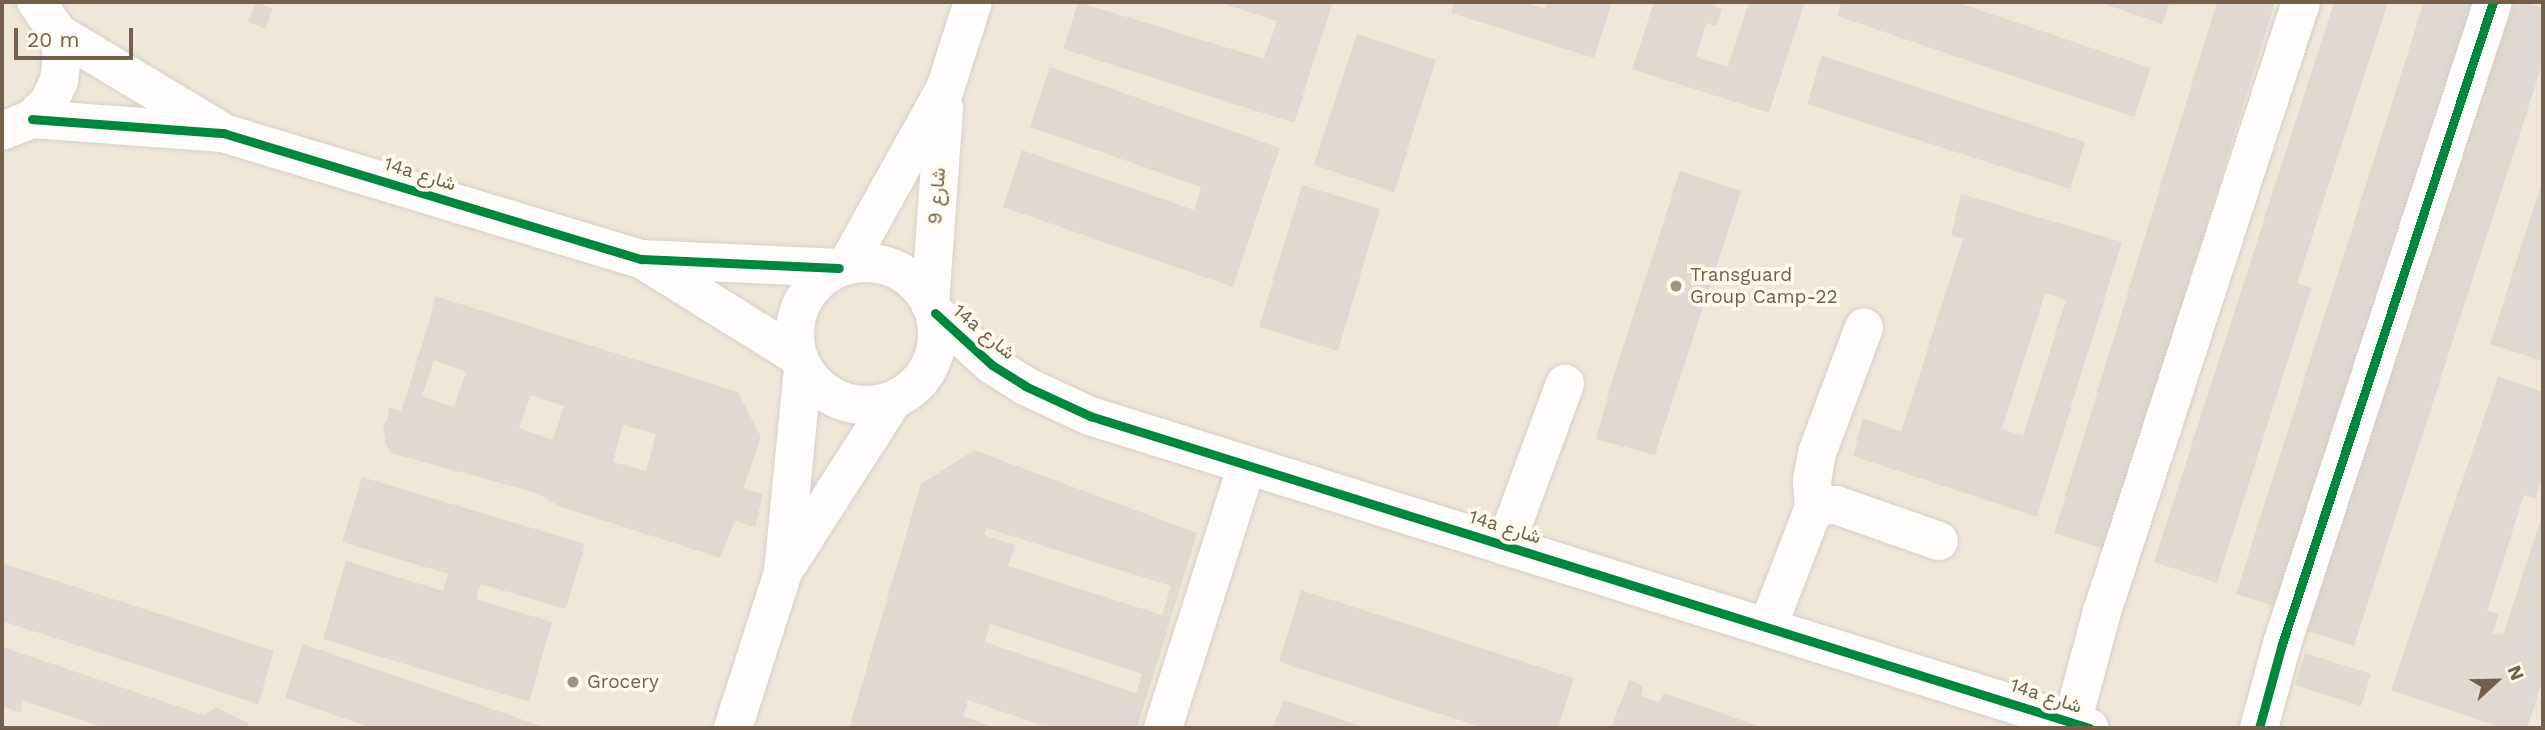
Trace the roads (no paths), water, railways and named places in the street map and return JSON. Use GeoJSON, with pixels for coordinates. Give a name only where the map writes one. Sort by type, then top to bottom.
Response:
{"type":"FeatureCollection","features":[{"type":"Feature","properties":{"kind":"street","name":"شارع 9"},"geometry":{"type":"LineString","coordinates":[[843,266],[945,89],[974,2]]}},
{"type":"Feature","properties":{"kind":"street"},"geometry":{"type":"LineString","coordinates":[[2080,726],[2102,612],[2301,2]]}},
{"type":"Feature","properties":{"kind":"street"},"geometry":{"type":"LineString","coordinates":[[2259,728],[2282,644],[2493,2]]}},
{"type":"Feature","properties":{"kind":"street"},"geometry":{"type":"LineString","coordinates":[[14,130],[48,102],[59,81],[62,57],[48,13]]}},
{"type":"Feature","properties":{"kind":"street","name":"14a شارع"},"geometry":{"type":"LineString","coordinates":[[48,13],[223,133]]}},
{"type":"Feature","properties":{"kind":"street","name":"شارع 9"},"geometry":{"type":"LineString","coordinates":[[933,308],[945,89]]}},
{"type":"Feature","properties":{"kind":"street","name":"14a شارع"},"geometry":{"type":"LineString","coordinates":[[14,130],[223,133],[641,259],[843,266]]}},
{"type":"Feature","properties":{"kind":"street","name":"14a شارع"},"geometry":{"type":"LineString","coordinates":[[641,259],[800,362]]}},
{"type":"Feature","properties":{"kind":"street"},"geometry":{"type":"LineString","coordinates":[[733,728],[783,572],[800,362],[794,329],[801,304],[817,282],[843,266],[880,263],[903,273],[923,289],[933,308],[939,339],[932,366],[915,387],[892,402],[863,407],[835,399],[812,382],[800,362]]}},
{"type":"Feature","properties":{"kind":"street","name":"14a شارع"},"geometry":{"type":"LineString","coordinates":[[933,308],[992,365],[1057,402],[1247,465],[1768,626],[2080,726]]}},
{"type":"Feature","properties":{"kind":"street"},"geometry":{"type":"LineString","coordinates":[[1768,626],[1814,509],[1812,481],[1817,453],[1864,327]]}},
{"type":"Feature","properties":{"kind":"street"},"geometry":{"type":"LineString","coordinates":[[1505,546],[1565,384]]}},
{"type":"Feature","properties":{"kind":"street"},"geometry":{"type":"LineString","coordinates":[[783,572],[892,402]]}},
{"type":"Feature","properties":{"kind":"street"},"geometry":{"type":"LineString","coordinates":[[1163,728],[1247,465]]}},
{"type":"Feature","properties":{"kind":"street"},"geometry":{"type":"LineString","coordinates":[[1814,509],[1828,503],[1836,505],[1939,541]]}},
{"type":"Feature","properties":{"kind":"place","name":"Transguard Group Camp-22"},"geometry":{"type":"Point","coordinates":[1676,286]}},
{"type":"Feature","properties":{"kind":"place","name":"Grocery"},"geometry":{"type":"Point","coordinates":[573,682]}}]}
